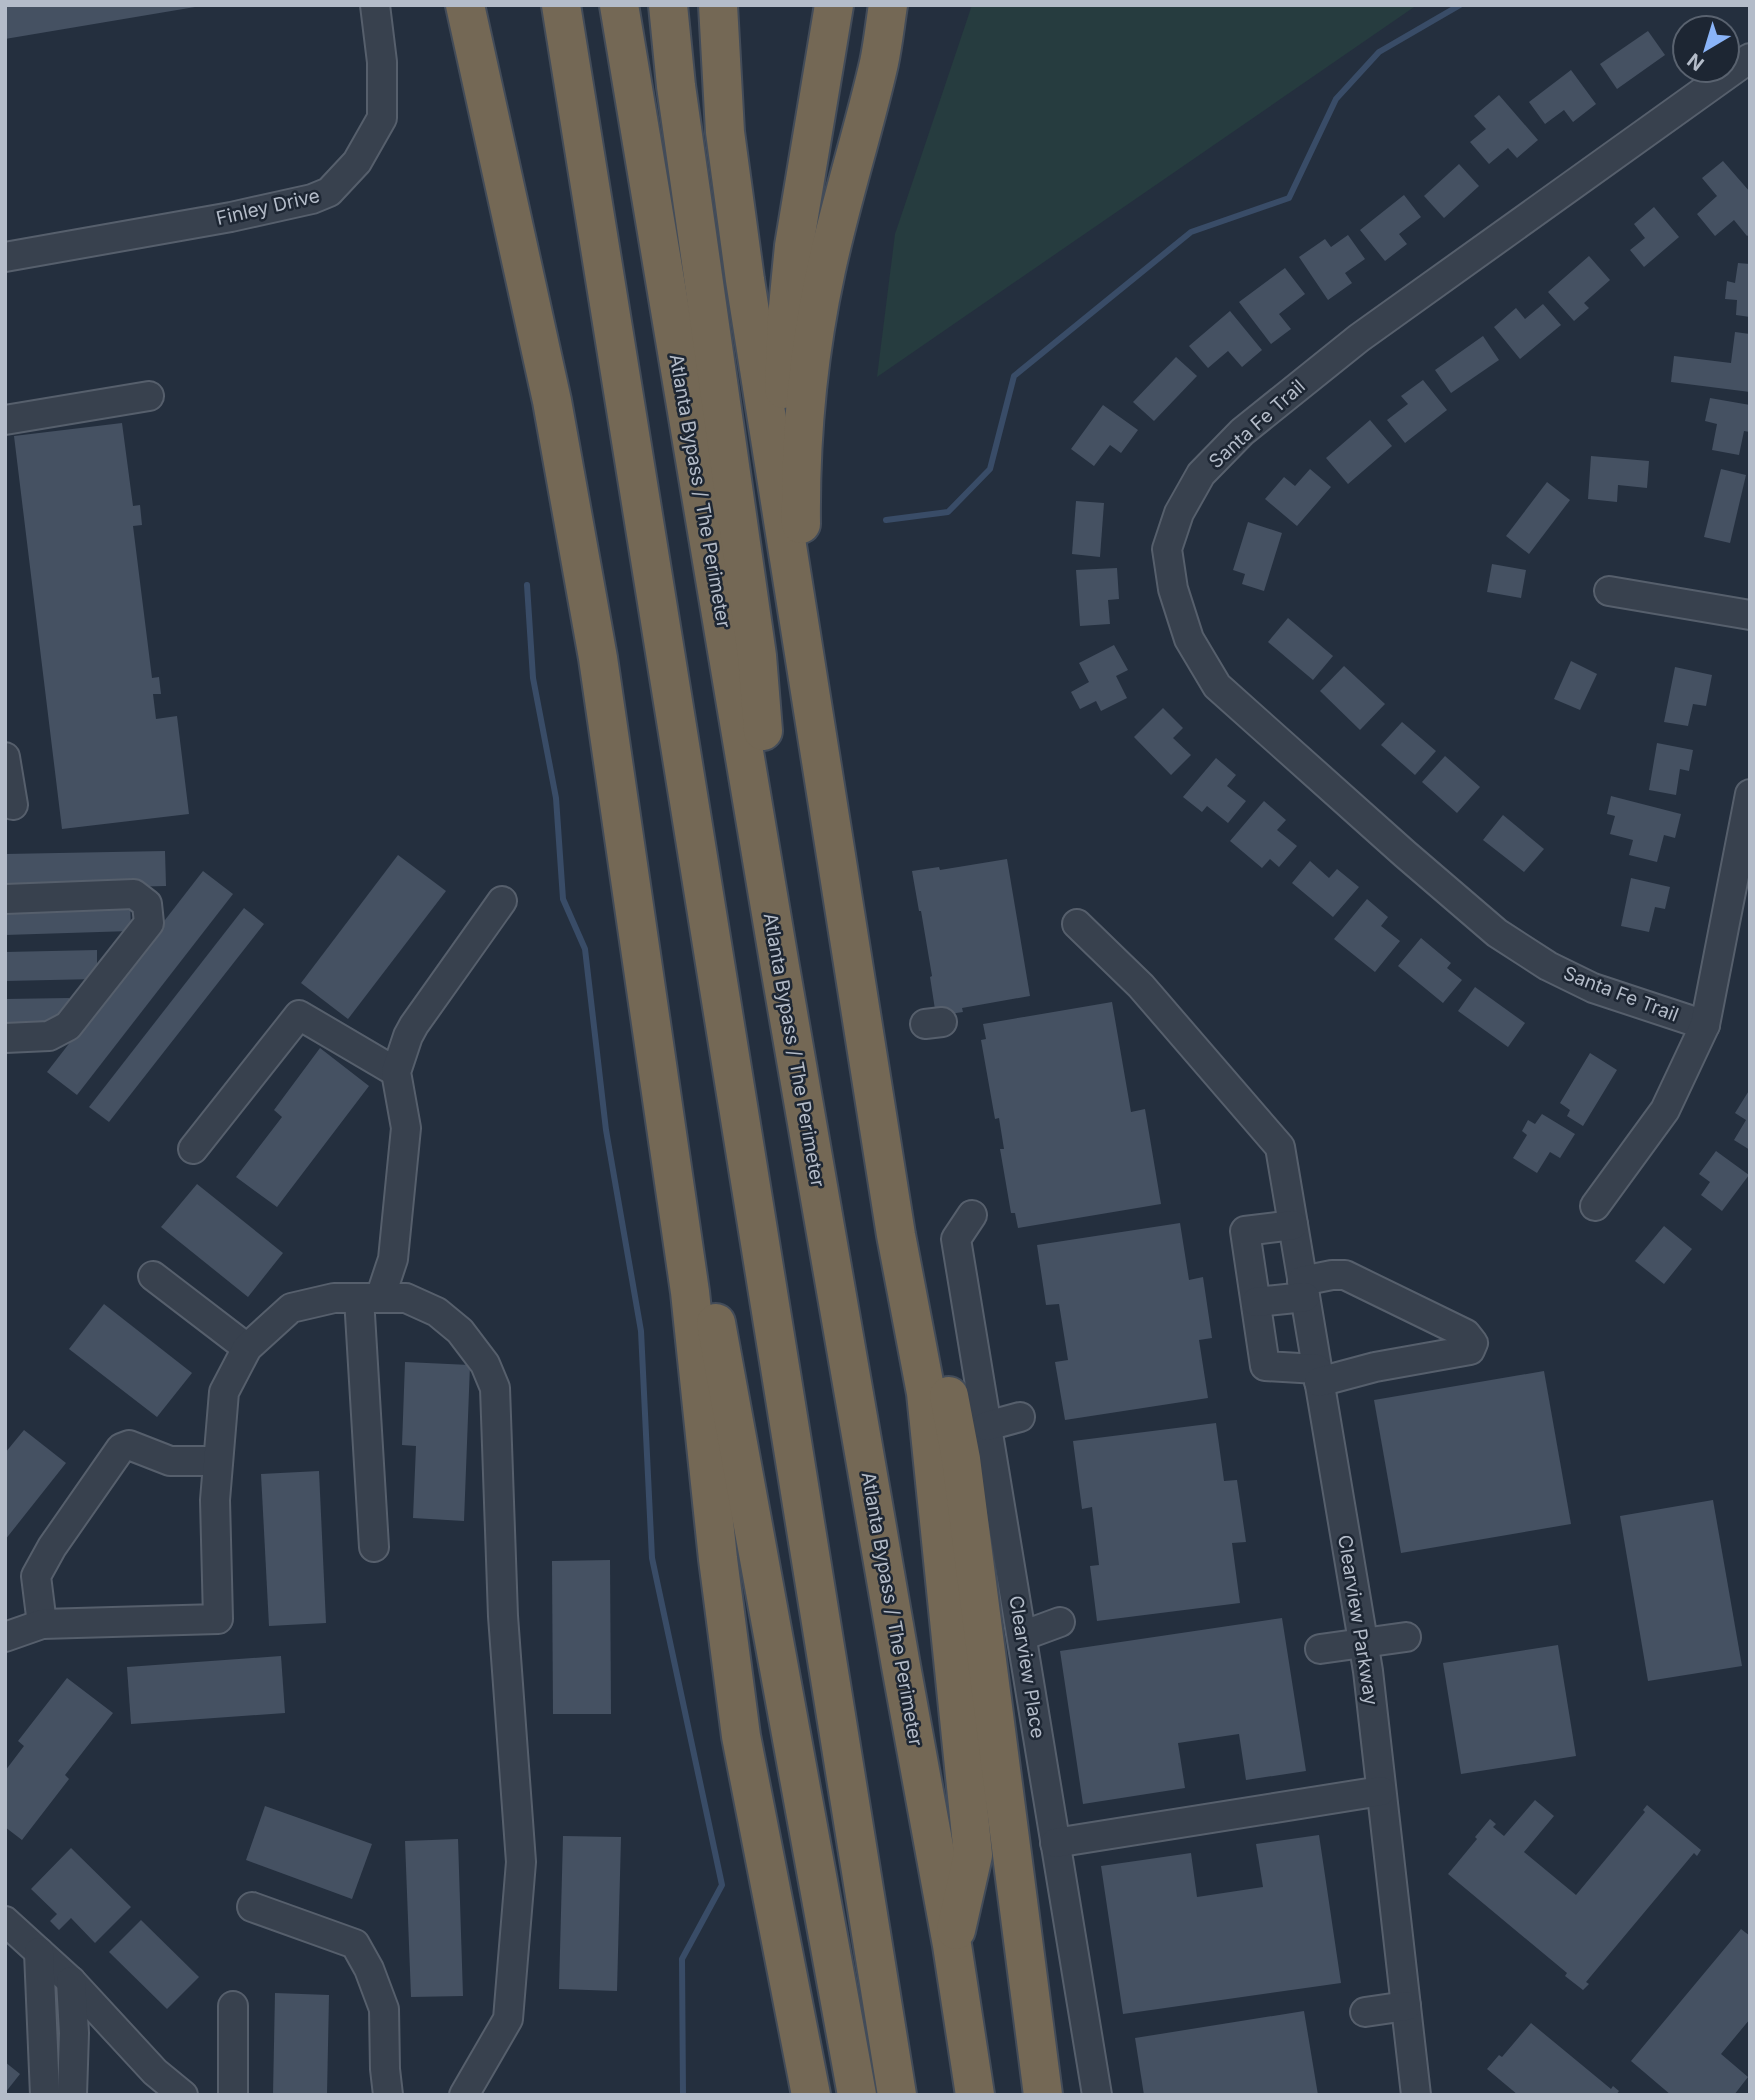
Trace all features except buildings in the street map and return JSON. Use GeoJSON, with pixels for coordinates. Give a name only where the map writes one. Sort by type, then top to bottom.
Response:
{"type":"FeatureCollection","features":[{"type":"Feature","properties":{"kind":"highway"},"geometry":{"type":"LineString","coordinates":[[465,5],[552,401],[598,658],[690,1292],[718,1559],[741,1736],[811,2095]]}},
{"type":"Feature","properties":{"kind":"highway"},"geometry":{"type":"LineString","coordinates":[[492,5],[512,110],[552,401]]}},
{"type":"Feature","properties":{"kind":"highway","name":"Atlanta Bypass / The Perimeter"},"geometry":{"type":"LineString","coordinates":[[619,5],[780,967],[952,1945],[975,2095]]}},
{"type":"Feature","properties":{"kind":"highway"},"geometry":{"type":"LineString","coordinates":[[668,5],[676,86],[757,656],[780,967]]}},
{"type":"Feature","properties":{"kind":"highway"},"geometry":{"type":"LineString","coordinates":[[718,5],[725,132],[745,280],[896,1235],[926,1393],[973,1856],[952,1945]]}},
{"type":"Feature","properties":{"kind":"highway"},"geometry":{"type":"LineString","coordinates":[[788,552],[784,395],[787,317],[794,246],[834,5]]}},
{"type":"Feature","properties":{"kind":"highway"},"geometry":{"type":"LineString","coordinates":[[806,663],[801,515],[803,451],[813,341],[825,271],[842,199],[879,63],[888,5]]}},
{"type":"Feature","properties":{"kind":"highway"},"geometry":{"type":"LineString","coordinates":[[562,15],[897,2095]]}},
{"type":"Feature","properties":{"kind":"highway"},"geometry":{"type":"LineString","coordinates":[[634,912],[682,1131],[857,2095]]}},
{"type":"Feature","properties":{"kind":"highway"},"geometry":{"type":"LineString","coordinates":[[896,1235],[915,1277],[944,1364],[958,1445],[1044,2095]]}},
{"type":"Feature","properties":{"kind":"street","name":"Finley Drive"},"geometry":{"type":"LineString","coordinates":[[5,257],[231,217],[312,199],[329,192],[357,162],[382,118],[382,62],[375,5]]}},
{"type":"Feature","properties":{"kind":"street","name":"Santa Fe Trail"},"geometry":{"type":"LineString","coordinates":[[1705,1025],[1594,988],[1548,966],[1497,933],[1395,845],[1217,686],[1189,639],[1173,589],[1167,549],[1179,513],[1201,474],[1242,432],[1359,338],[1716,84]]}},
{"type":"Feature","properties":{"kind":"street"},"geometry":{"type":"LineString","coordinates":[[5,420],[149,396]]}},
{"type":"Feature","properties":{"kind":"street"},"geometry":{"type":"LineString","coordinates":[[1609,591],[1750,615]]}},
{"type":"Feature","properties":{"kind":"street"},"geometry":{"type":"LineString","coordinates":[[5,757],[13,805]]}},
{"type":"Feature","properties":{"kind":"street"},"geometry":{"type":"LineString","coordinates":[[1595,1206],[1665,1110],[1705,1025],[1750,794]]}},
{"type":"Feature","properties":{"kind":"street"},"geometry":{"type":"LineString","coordinates":[[5,899],[134,894],[147,904],[149,923],[68,1026],[49,1036],[5,1038]]}},
{"type":"Feature","properties":{"kind":"street"},"geometry":{"type":"LineString","coordinates":[[374,1547],[370,1298],[394,1259],[406,1128],[396,1072],[414,1026],[502,901]]}},
{"type":"Feature","properties":{"kind":"street","name":"Clearview Parkway"},"geometry":{"type":"LineString","coordinates":[[1077,924],[1142,986],[1280,1147],[1363,1643],[1416,2095]]}},
{"type":"Feature","properties":{"kind":"street"},"geometry":{"type":"LineString","coordinates":[[193,1149],[299,1015],[396,1072]]}},
{"type":"Feature","properties":{"kind":"street","name":"Clearview Place"},"geometry":{"type":"LineString","coordinates":[[972,1215],[956,1239],[1097,2095]]}},
{"type":"Feature","properties":{"kind":"street"},"geometry":{"type":"LineString","coordinates":[[1256,1302],[1304,1289],[1332,1275],[1345,1275],[1466,1334],[1473,1343],[1470,1350],[1318,1376],[1265,1366],[1245,1231],[1293,1225]]}},
{"type":"Feature","properties":{"kind":"street"},"geometry":{"type":"LineString","coordinates":[[153,1276],[247,1348]]}},
{"type":"Feature","properties":{"kind":"street"},"geometry":{"type":"LineString","coordinates":[[5,1637],[42,1624],[218,1619],[215,1500],[224,1392],[247,1348],[291,1308],[334,1298],[406,1298],[437,1312],[460,1331],[485,1364],[495,1388],[503,1616],[521,1862],[508,2019],[464,2095]]}},
{"type":"Feature","properties":{"kind":"street"},"geometry":{"type":"LineString","coordinates":[[987,1426],[1020,1417]]}},
{"type":"Feature","properties":{"kind":"street"},"geometry":{"type":"LineString","coordinates":[[42,1624],[36,1576],[51,1547],[121,1448],[129,1445],[170,1461],[218,1461]]}},
{"type":"Feature","properties":{"kind":"street"},"geometry":{"type":"LineString","coordinates":[[1022,1636],[1060,1622]]}},
{"type":"Feature","properties":{"kind":"street"},"geometry":{"type":"LineString","coordinates":[[1320,1649],[1406,1637]]}},
{"type":"Feature","properties":{"kind":"street"},"geometry":{"type":"LineString","coordinates":[[1055,1843],[1381,1791]]}},
{"type":"Feature","properties":{"kind":"street"},"geometry":{"type":"LineString","coordinates":[[252,1907],[355,1944],[369,1969],[384,2009],[388,2095]]}},
{"type":"Feature","properties":{"kind":"street"},"geometry":{"type":"LineString","coordinates":[[5,1921],[71,1980],[151,2083],[183,2095]]}},
{"type":"Feature","properties":{"kind":"street"},"geometry":{"type":"LineString","coordinates":[[39,1952],[45,2095]]}},
{"type":"Feature","properties":{"kind":"street"},"geometry":{"type":"LineString","coordinates":[[71,1980],[74,2033],[72,2095]]}},
{"type":"Feature","properties":{"kind":"street"},"geometry":{"type":"LineString","coordinates":[[233,2006],[233,2095]]}},
{"type":"Feature","properties":{"kind":"street"},"geometry":{"type":"LineString","coordinates":[[1365,2012],[1406,2006]]}},
{"type":"Feature","properties":{"kind":"green space"},"geometry":{"type":"Polygon","coordinates":[[[972,5],[1417,5],[877,377],[895,234],[972,5]]]}},
{"type":"Feature","properties":{"kind":"waterway"},"geometry":{"type":"LineString","coordinates":[[886,520],[948,512],[990,469],[1014,376],[1191,232],[1289,198],[1336,99],[1379,52],[1460,5]]}},
{"type":"Feature","properties":{"kind":"waterway"},"geometry":{"type":"LineString","coordinates":[[527,585],[533,678],[556,798],[563,899],[585,949],[606,1130],[641,1331],[652,1558],[722,1885],[682,1959],[683,2095]]}}]}
